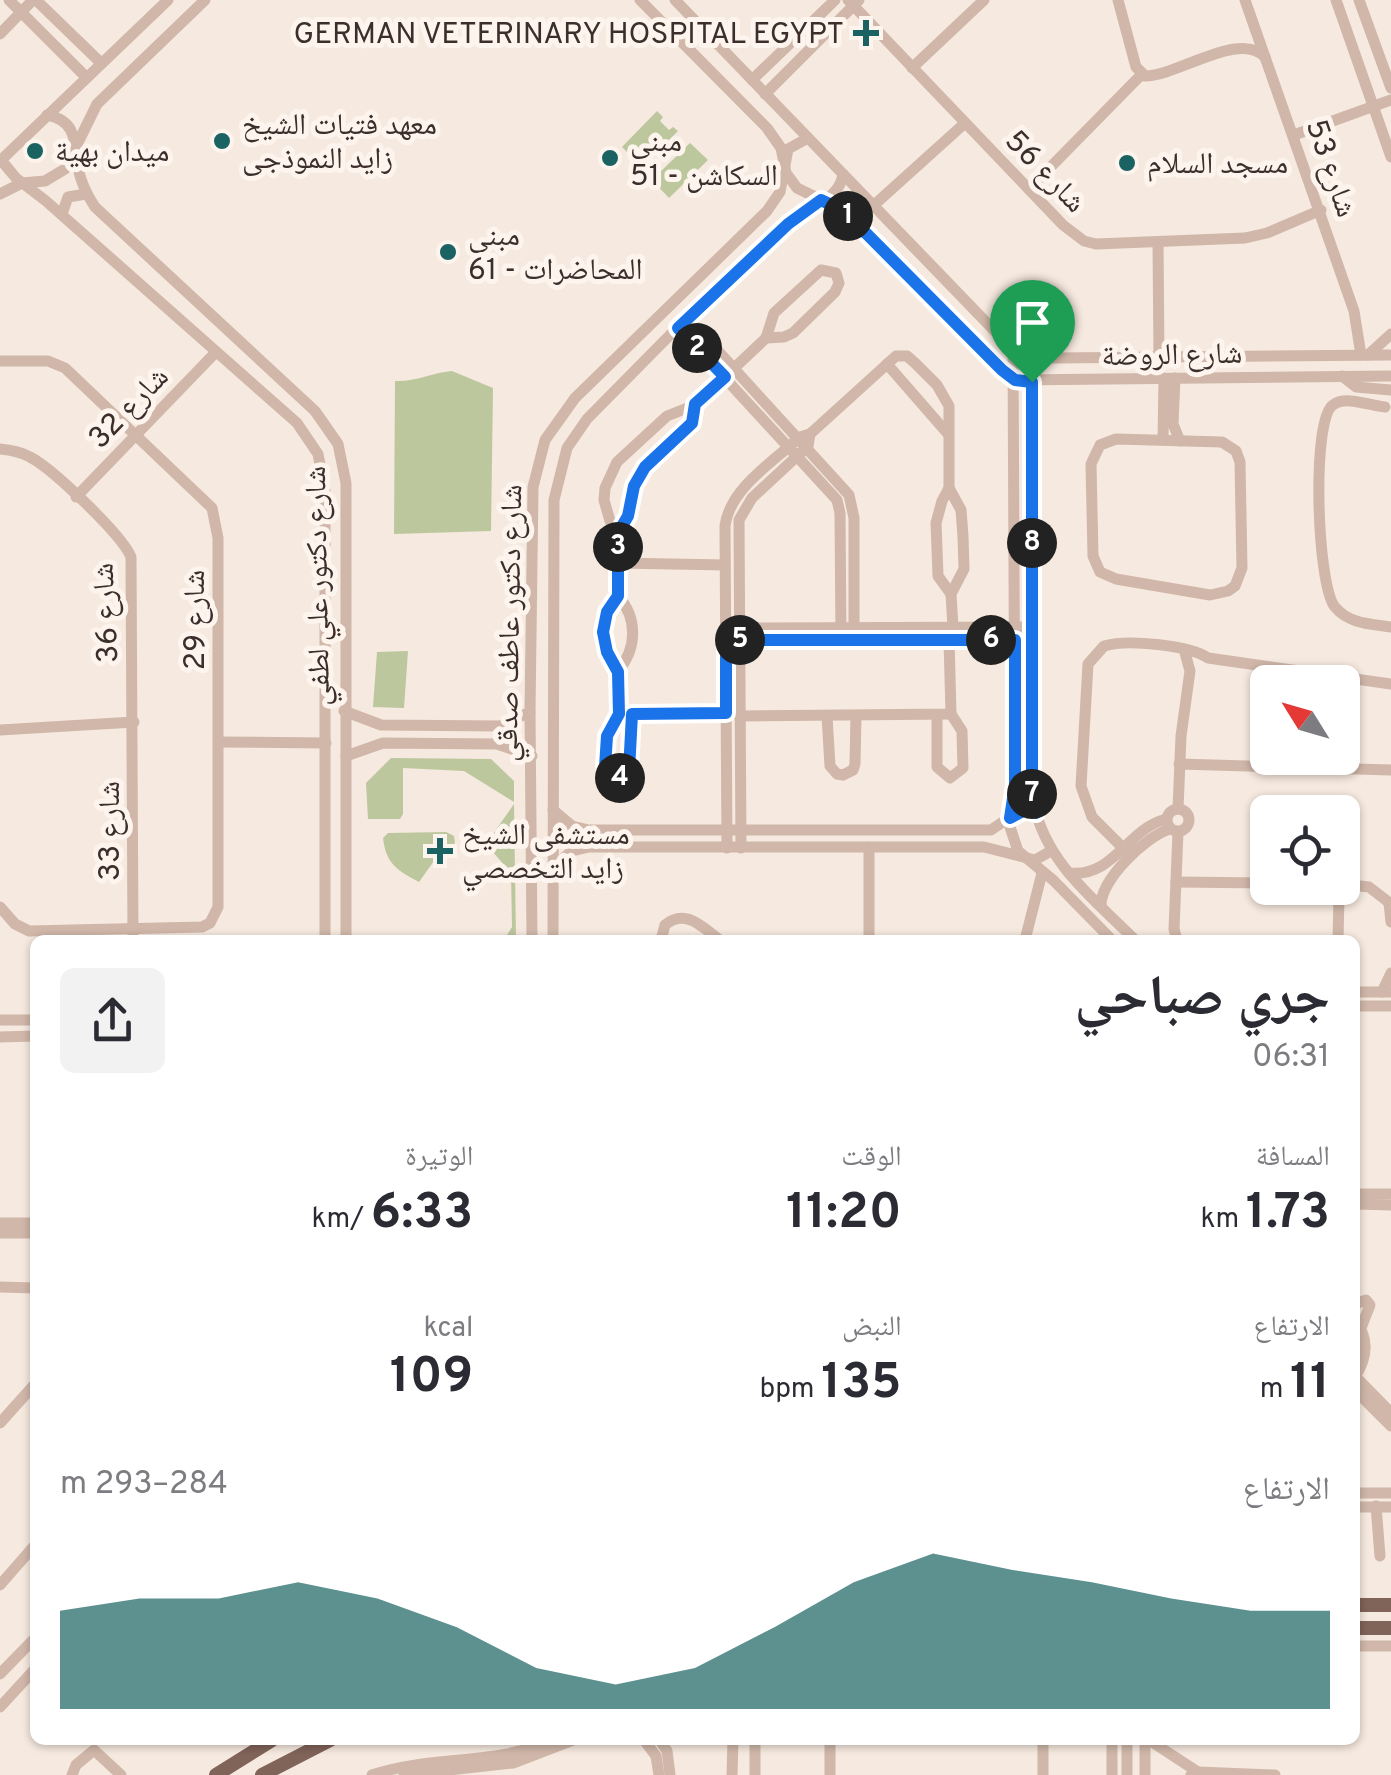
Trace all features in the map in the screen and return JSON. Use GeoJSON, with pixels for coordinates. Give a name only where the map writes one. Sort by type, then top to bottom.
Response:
{"type":"FeatureCollection","features":[{"type":"Feature","properties":{"kind":"main road"},"geometry":{"type":"LineString","coordinates":[[1360,1605],[1391,1605]]}},
{"type":"Feature","properties":{"kind":"main road"},"geometry":{"type":"LineString","coordinates":[[1360,1628],[1391,1628]]}},
{"type":"Feature","properties":{"kind":"main road"},"geometry":{"type":"LineString","coordinates":[[216,1775],[264,1745]]}},
{"type":"Feature","properties":{"kind":"main road"},"geometry":{"type":"LineString","coordinates":[[262,1775],[320,1745]]}},
{"type":"Feature","properties":{"kind":"street"},"geometry":{"type":"LineString","coordinates":[[9,0],[85,76]]}},
{"type":"Feature","properties":{"kind":"street"},"geometry":{"type":"LineString","coordinates":[[0,34],[35,0],[100,62]]}},
{"type":"Feature","properties":{"kind":"street"},"geometry":{"type":"LineString","coordinates":[[0,194],[22,183],[56,176],[72,160],[86,120],[97,104],[205,0]]}},
{"type":"Feature","properties":{"kind":"street"},"geometry":{"type":"LineString","coordinates":[[640,0],[766,128],[780,148],[797,188],[844,211],[1015,380]]}},
{"type":"Feature","properties":{"kind":"street"},"geometry":{"type":"LineString","coordinates":[[752,80],[835,0]]}},
{"type":"Feature","properties":{"kind":"street"},"geometry":{"type":"LineString","coordinates":[[912,68],[984,0]]}},
{"type":"Feature","properties":{"kind":"street"},"geometry":{"type":"LineString","coordinates":[[1118,0],[1142,74]]}},
{"type":"Feature","properties":{"kind":"street","name":"شارع 53"},"geometry":{"type":"LineString","coordinates":[[1245,0],[1354,311],[1364,355]]}},
{"type":"Feature","properties":{"kind":"street"},"geometry":{"type":"LineString","coordinates":[[1336,0],[1391,157]]}},
{"type":"Feature","properties":{"kind":"street"},"geometry":{"type":"LineString","coordinates":[[1359,0],[1391,88]]}},
{"type":"Feature","properties":{"kind":"street"},"geometry":{"type":"LineString","coordinates":[[1,160],[166,2],[180,8],[187,18]]}},
{"type":"Feature","properties":{"kind":"street"},"geometry":{"type":"LineString","coordinates":[[666,26],[680,15],[677,2]]}},
{"type":"Feature","properties":{"kind":"street","name":"شارع الروضة"},"geometry":{"type":"LineString","coordinates":[[677,2],[1013,350],[1033,358],[1391,355]]}},
{"type":"Feature","properties":{"kind":"street"},"geometry":{"type":"LineString","coordinates":[[766,94],[854,2]]}},
{"type":"Feature","properties":{"kind":"street","name":"شارع 56"},"geometry":{"type":"LineString","coordinates":[[854,2],[1028,189],[1072,234],[1084,241],[1096,244],[1256,236],[1320,210]]}},
{"type":"Feature","properties":{"kind":"street"},"geometry":{"type":"LineString","coordinates":[[694,52],[693,38],[702,28]]}},
{"type":"Feature","properties":{"kind":"street"},"geometry":{"type":"LineString","coordinates":[[1135,58],[1147,70],[1161,70],[1257,34]]}},
{"type":"Feature","properties":{"kind":"street"},"geometry":{"type":"LineString","coordinates":[[1028,189],[1142,74],[1161,74],[1242,46],[1256,48],[1266,57]]}},
{"type":"Feature","properties":{"kind":"street"},"geometry":{"type":"LineString","coordinates":[[1294,136],[1391,100]]}},
{"type":"Feature","properties":{"kind":"street","name":"شارع دكتور علي لطفي"},"geometry":{"type":"LineString","coordinates":[[48,115],[66,122],[76,139],[86,194],[106,219],[324,421],[338,444],[345,470],[346,935]]}},
{"type":"Feature","properties":{"kind":"street"},"geometry":{"type":"LineString","coordinates":[[873,206],[965,123]]}},
{"type":"Feature","properties":{"kind":"street"},"geometry":{"type":"LineString","coordinates":[[784,164],[793,144],[808,138]]}},
{"type":"Feature","properties":{"kind":"street","name":"شارع دكتور علي لطفي"},"geometry":{"type":"LineString","coordinates":[[1,160],[10,173],[62,214],[297,423],[318,454],[324,475],[325,935]]}},
{"type":"Feature","properties":{"kind":"street","name":"شارع دكتور عاطف صدقي"},"geometry":{"type":"LineString","coordinates":[[532,935],[530,601],[534,472],[554,425],[575,398],[766,211],[780,192],[784,164]]}},
{"type":"Feature","properties":{"kind":"street"},"geometry":{"type":"LineString","coordinates":[[821,200],[840,189],[844,174]]}},
{"type":"Feature","properties":{"kind":"street"},"geometry":{"type":"LineString","coordinates":[[62,214],[68,197],[86,194]]}},
{"type":"Feature","properties":{"kind":"street","name":"شارع دكتور عاطف صدقي"},"geometry":{"type":"LineString","coordinates":[[553,935],[554,500],[567,448],[587,419],[683,323],[788,224],[821,200]]}},
{"type":"Feature","properties":{"kind":"street"},"geometry":{"type":"LineString","coordinates":[[766,211],[782,211],[788,224]]}},
{"type":"Feature","properties":{"kind":"street"},"geometry":{"type":"LineString","coordinates":[[1158,242],[1159,357]]}},
{"type":"Feature","properties":{"kind":"street"},"geometry":{"type":"LineString","coordinates":[[618,533],[604,500],[610,474],[628,452],[668,416],[695,404],[766,338],[774,314],[817,273],[826,269],[836,273],[840,283],[835,292],[793,332],[766,338]]}},
{"type":"Feature","properties":{"kind":"street"},"geometry":{"type":"LineString","coordinates":[[683,323],[801,444],[834,494],[840,506],[847,634]]}},
{"type":"Feature","properties":{"kind":"street"},"geometry":{"type":"LineString","coordinates":[[1364,355],[1391,334]]}},
{"type":"Feature","properties":{"kind":"street"},"geometry":{"type":"LineString","coordinates":[[1013,350],[1015,785],[1010,818],[1014,843],[1024,858],[1107,935]]}},
{"type":"Feature","properties":{"kind":"street","name":"شارع 32"},"geometry":{"type":"LineString","coordinates":[[76,497],[216,352]]}},
{"type":"Feature","properties":{"kind":"street"},"geometry":{"type":"LineString","coordinates":[[726,848],[733,830],[740,716],[725,565],[729,508],[740,492],[801,444],[896,356],[907,356],[936,385],[950,406],[949,488],[937,516],[937,568],[942,583],[952,594]]}},
{"type":"Feature","properties":{"kind":"street"},"geometry":{"type":"LineString","coordinates":[[1033,358],[1032,785],[1036,813],[1051,850],[1068,873],[1130,935]]}},
{"type":"Feature","properties":{"kind":"street","name":"شارع 29"},"geometry":{"type":"LineString","coordinates":[[0,360],[48,361],[64,368],[206,500],[216,517],[220,742],[216,916],[202,927],[133,935]]}},
{"type":"Feature","properties":{"kind":"street"},"geometry":{"type":"LineString","coordinates":[[887,364],[948,434]]}},
{"type":"Feature","properties":{"kind":"street"},"geometry":{"type":"LineString","coordinates":[[1342,376],[1356,388],[1388,400]]}},
{"type":"Feature","properties":{"kind":"street","name":"شارع الروضة"},"geometry":{"type":"LineString","coordinates":[[1015,380],[1391,376]]}},
{"type":"Feature","properties":{"kind":"street"},"geometry":{"type":"LineString","coordinates":[[1163,440],[1169,378]]}},
{"type":"Feature","properties":{"kind":"street"},"geometry":{"type":"LineString","coordinates":[[1169,378],[1172,424],[1180,441]]}},
{"type":"Feature","properties":{"kind":"street"},"geometry":{"type":"LineString","coordinates":[[1388,400],[1345,401],[1334,404],[1326,413],[1320,520],[1325,583],[1332,604],[1350,619],[1391,627]]}},
{"type":"Feature","properties":{"kind":"street"},"geometry":{"type":"LineString","coordinates":[[626,714],[606,742],[605,767],[616,778],[629,771],[626,714],[618,672],[607,652],[603,632],[607,612],[618,596],[618,533],[628,516],[639,476],[692,423],[695,404]]}},
{"type":"Feature","properties":{"kind":"street"},"geometry":{"type":"LineString","coordinates":[[1116,439],[1180,441],[1222,442],[1239,456],[1242,568],[1235,586],[1219,594],[1116,580],[1095,565],[1091,464],[1100,445],[1116,439]]}},
{"type":"Feature","properties":{"kind":"street"},"geometry":{"type":"LineString","coordinates":[[740,848],[733,830],[726,713],[739,520],[752,498],[801,444]]}},
{"type":"Feature","properties":{"kind":"street","name":"شارع 36"},"geometry":{"type":"LineString","coordinates":[[0,450],[33,458],[120,538],[132,557],[134,722]]}},
{"type":"Feature","properties":{"kind":"street"},"geometry":{"type":"LineString","coordinates":[[937,716],[937,768],[950,778],[963,768],[962,730],[951,714],[951,634],[952,594],[962,576],[964,554],[962,510],[949,488]]}},
{"type":"Feature","properties":{"kind":"street"},"geometry":{"type":"LineString","coordinates":[[618,563],[725,565]]}},
{"type":"Feature","properties":{"kind":"street"},"geometry":{"type":"LineString","coordinates":[[324,574],[334,578],[345,571]]}},
{"type":"Feature","properties":{"kind":"street"},"geometry":{"type":"LineString","coordinates":[[530,601],[555,582]]}},
{"type":"Feature","properties":{"kind":"street"},"geometry":{"type":"LineString","coordinates":[[618,596],[630,612],[633,633],[630,654],[618,672]]}},
{"type":"Feature","properties":{"kind":"street"},"geometry":{"type":"LineString","coordinates":[[324,610],[331,605],[345,613]]}},
{"type":"Feature","properties":{"kind":"street"},"geometry":{"type":"LineString","coordinates":[[531,635],[539,622],[554,618]]}},
{"type":"Feature","properties":{"kind":"street"},"geometry":{"type":"LineString","coordinates":[[732,634],[1032,634]]}},
{"type":"Feature","properties":{"kind":"street"},"geometry":{"type":"LineString","coordinates":[[1124,849],[1092,816],[1082,794],[1088,664],[1098,650],[1112,643],[1184,648],[1208,658],[1391,684]]}},
{"type":"Feature","properties":{"kind":"street"},"geometry":{"type":"LineString","coordinates":[[1178,809],[1190,671],[1184,648]]}},
{"type":"Feature","properties":{"kind":"street"},"geometry":{"type":"LineString","coordinates":[[1190,671],[1208,658]]}},
{"type":"Feature","properties":{"kind":"street"},"geometry":{"type":"LineString","coordinates":[[344,711],[375,724],[401,726],[500,726],[530,712]]}},
{"type":"Feature","properties":{"kind":"street"},"geometry":{"type":"LineString","coordinates":[[626,714],[726,713]]}},
{"type":"Feature","properties":{"kind":"street"},"geometry":{"type":"LineString","coordinates":[[740,716],[951,714]]}},
{"type":"Feature","properties":{"kind":"street"},"geometry":{"type":"LineString","coordinates":[[828,716],[830,766],[844,776],[854,770],[856,716]]}},
{"type":"Feature","properties":{"kind":"street"},"geometry":{"type":"LineString","coordinates":[[0,730],[134,722]]}},
{"type":"Feature","properties":{"kind":"street","name":"شارع 33"},"geometry":{"type":"LineString","coordinates":[[133,935],[134,722]]}},
{"type":"Feature","properties":{"kind":"street"},"geometry":{"type":"LineString","coordinates":[[220,742],[326,743]]}},
{"type":"Feature","properties":{"kind":"street"},"geometry":{"type":"LineString","coordinates":[[346,756],[374,744],[402,743],[497,744],[532,756]]}},
{"type":"Feature","properties":{"kind":"street"},"geometry":{"type":"LineString","coordinates":[[1180,764],[1391,770]]}},
{"type":"Feature","properties":{"kind":"street"},"geometry":{"type":"LineString","coordinates":[[552,809],[565,822],[580,829],[991,830],[1025,810],[1036,813]]}},
{"type":"Feature","properties":{"kind":"street"},"geometry":{"type":"LineString","coordinates":[[1101,906],[1104,887],[1124,849],[1150,825],[1172,827],[1186,828],[1186,812],[1170,812],[1172,827],[1176,882],[1176,935]]}},
{"type":"Feature","properties":{"kind":"street"},"geometry":{"type":"LineString","coordinates":[[1068,873],[1089,873],[1118,863],[1172,827]]}},
{"type":"Feature","properties":{"kind":"street"},"geometry":{"type":"LineString","coordinates":[[580,829],[575,838],[580,848]]}},
{"type":"Feature","properties":{"kind":"street"},"geometry":{"type":"LineString","coordinates":[[991,830],[997,839],[996,850]]}},
{"type":"Feature","properties":{"kind":"street"},"geometry":{"type":"LineString","coordinates":[[552,867],[580,848],[996,850],[1042,859],[1051,850]]}},
{"type":"Feature","properties":{"kind":"street"},"geometry":{"type":"LineString","coordinates":[[869,848],[869,935]]}},
{"type":"Feature","properties":{"kind":"street"},"geometry":{"type":"LineString","coordinates":[[1026,935],[1042,873]]}},
{"type":"Feature","properties":{"kind":"street"},"geometry":{"type":"LineString","coordinates":[[1176,882],[1250,883]]}},
{"type":"Feature","properties":{"kind":"street"},"geometry":{"type":"LineString","coordinates":[[1360,887],[1368,887],[1390,904],[1391,929]]}},
{"type":"Feature","properties":{"kind":"street"},"geometry":{"type":"LineString","coordinates":[[1338,935],[1339,905]]}},
{"type":"Feature","properties":{"kind":"street"},"geometry":{"type":"LineString","coordinates":[[0,907],[15,924],[29,932],[133,935]]}},
{"type":"Feature","properties":{"kind":"street"},"geometry":{"type":"LineString","coordinates":[[662,935],[665,925],[680,917],[689,918],[713,935]]}},
{"type":"Feature","properties":{"kind":"street"},"geometry":{"type":"LineString","coordinates":[[1360,992],[1386,992],[1391,973]]}},
{"type":"Feature","properties":{"kind":"street"},"geometry":{"type":"LineString","coordinates":[[1360,1006],[1391,1006]]}},
{"type":"Feature","properties":{"kind":"street"},"geometry":{"type":"LineString","coordinates":[[0,1020],[30,1020]]}},
{"type":"Feature","properties":{"kind":"street"},"geometry":{"type":"LineString","coordinates":[[0,1036],[30,1036]]}},
{"type":"Feature","properties":{"kind":"street"},"geometry":{"type":"LineString","coordinates":[[1360,1194],[1391,1194]]}},
{"type":"Feature","properties":{"kind":"street"},"geometry":{"type":"LineString","coordinates":[[1360,1204],[1391,1204]]}},
{"type":"Feature","properties":{"kind":"street"},"geometry":{"type":"LineString","coordinates":[[0,1223],[30,1232]]}},
{"type":"Feature","properties":{"kind":"street"},"geometry":{"type":"LineString","coordinates":[[0,1233],[30,1224]]}},
{"type":"Feature","properties":{"kind":"street"},"geometry":{"type":"LineString","coordinates":[[0,1288],[30,1288]]}},
{"type":"Feature","properties":{"kind":"street"},"geometry":{"type":"LineString","coordinates":[[1360,1302],[1366,1300],[1370,1305],[1360,1322]]}},
{"type":"Feature","properties":{"kind":"street"},"geometry":{"type":"LineString","coordinates":[[1360,1332],[1366,1353],[1360,1366]]}},
{"type":"Feature","properties":{"kind":"street"},"geometry":{"type":"LineString","coordinates":[[1360,1382],[1391,1413]]}},
{"type":"Feature","properties":{"kind":"street"},"geometry":{"type":"LineString","coordinates":[[0,1423],[30,1390]]}},
{"type":"Feature","properties":{"kind":"street"},"geometry":{"type":"LineString","coordinates":[[1360,1395],[1391,1426]]}},
{"type":"Feature","properties":{"kind":"street"},"geometry":{"type":"LineString","coordinates":[[1360,1493],[1391,1493]]}},
{"type":"Feature","properties":{"kind":"street"},"geometry":{"type":"LineString","coordinates":[[1376,1506],[1380,1556]]}},
{"type":"Feature","properties":{"kind":"street"},"geometry":{"type":"LineString","coordinates":[[1360,1507],[1391,1507]]}},
{"type":"Feature","properties":{"kind":"street"},"geometry":{"type":"LineString","coordinates":[[0,1586],[30,1551]]}},
{"type":"Feature","properties":{"kind":"street"},"geometry":{"type":"LineString","coordinates":[[0,1674],[30,1643]]}},
{"type":"Feature","properties":{"kind":"street"},"geometry":{"type":"LineString","coordinates":[[1360,1646],[1391,1646]]}},
{"type":"Feature","properties":{"kind":"street"},"geometry":{"type":"LineString","coordinates":[[0,1660],[18,1656]]}},
{"type":"Feature","properties":{"kind":"street"},"geometry":{"type":"LineString","coordinates":[[0,1706],[30,1674]]}},
{"type":"Feature","properties":{"kind":"street"},"geometry":{"type":"LineString","coordinates":[[405,1772],[504,1755],[536,1745]]}},
{"type":"Feature","properties":{"kind":"street"},"geometry":{"type":"LineString","coordinates":[[372,1775],[513,1763],[560,1745]]}},
{"type":"Feature","properties":{"kind":"street"},"geometry":{"type":"LineString","coordinates":[[656,1745],[659,1775]]}},
{"type":"Feature","properties":{"kind":"street"},"geometry":{"type":"LineString","coordinates":[[658,1745],[670,1763],[670,1775]]}},
{"type":"Feature","properties":{"kind":"street"},"geometry":{"type":"LineString","coordinates":[[732,1775],[733,1745]]}},
{"type":"Feature","properties":{"kind":"street"},"geometry":{"type":"LineString","coordinates":[[755,1745],[755,1775]]}},
{"type":"Feature","properties":{"kind":"street"},"geometry":{"type":"LineString","coordinates":[[830,1745],[830,1775]]}},
{"type":"Feature","properties":{"kind":"street"},"geometry":{"type":"LineString","coordinates":[[1043,1745],[1044,1775]]}},
{"type":"Feature","properties":{"kind":"street"},"geometry":{"type":"LineString","coordinates":[[1112,1745],[1112,1775]]}},
{"type":"Feature","properties":{"kind":"street"},"geometry":{"type":"LineString","coordinates":[[1127,1745],[1127,1775]]}},
{"type":"Feature","properties":{"kind":"street"},"geometry":{"type":"LineString","coordinates":[[1145,1775],[1147,1745]]}},
{"type":"Feature","properties":{"kind":"street"},"geometry":{"type":"LineString","coordinates":[[1154,1745],[1195,1774],[1275,1775]]}},
{"type":"Feature","properties":{"kind":"street"},"geometry":{"type":"LineString","coordinates":[[72,1775],[76,1765],[92,1750],[121,1775]]}},
{"type":"Feature","properties":{"kind":"green space"},"geometry":{"type":"Polygon","coordinates":[[[657,111],[669,130],[673,127],[678,131],[642,167],[622,147],[657,111]]]}},
{"type":"Feature","properties":{"kind":"green space"},"geometry":{"type":"Polygon","coordinates":[[[690,143],[708,160],[669,198],[652,180],[690,143]]]}},
{"type":"Feature","properties":{"kind":"green space"},"geometry":{"type":"Polygon","coordinates":[[[452,371],[493,388],[491,531],[394,534],[395,381],[452,371]]]}},
{"type":"Feature","properties":{"kind":"green space"},"geometry":{"type":"Polygon","coordinates":[[[408,651],[404,708],[373,707],[377,652],[408,651]]]}},
{"type":"Feature","properties":{"kind":"green space"},"geometry":{"type":"Polygon","coordinates":[[[391,758],[491,759],[514,781],[514,802],[464,771],[403,768],[400,819],[368,819],[366,783],[391,758]]]}},
{"type":"Feature","properties":{"kind":"green space"},"geometry":{"type":"Polygon","coordinates":[[[514,804],[516,935],[507,935],[512,927],[511,873],[486,844],[514,804]]]}},
{"type":"Feature","properties":{"kind":"green space"},"geometry":{"type":"Polygon","coordinates":[[[446,832],[454,836],[455,843],[446,844],[419,882],[394,865],[383,838],[388,833],[446,832]]]}},
{"type":"Feature","properties":{"kind":"place","name":"GERMAN VETERINARY HOSPITAL EGYPT"},"geometry":{"type":"Point","coordinates":[866,33]}},
{"type":"Feature","properties":{"kind":"place","name":"معهد فتيات الشيخ زايد النموذجى"},"geometry":{"type":"Point","coordinates":[222,141]}},
{"type":"Feature","properties":{"kind":"place","name":"ميدان بهية"},"geometry":{"type":"Point","coordinates":[35,151]}},
{"type":"Feature","properties":{"kind":"place","name":"مبنى السكاشن - 51"},"geometry":{"type":"Point","coordinates":[610,158]}},
{"type":"Feature","properties":{"kind":"place","name":"مسجد السلام"},"geometry":{"type":"Point","coordinates":[1127,163]}},
{"type":"Feature","properties":{"kind":"place","name":"مبنى المحاضرات - 61"},"geometry":{"type":"Point","coordinates":[448,252]}},
{"type":"Feature","properties":{"kind":"place","name":"مستشفى الشيخ زايد التخصصي"},"geometry":{"type":"Point","coordinates":[440,851]}},
{"type":"Feature","properties":{"kind":"route"},"geometry":{"type":"LineString","coordinates":[[821,200],[840,208],[1002,370],[1015,380],[1032,382],[1032,785],[1036,813],[1025,810],[1010,818],[1015,785],[1015,640],[726,640],[726,713],[632,714],[629,771],[621,778],[607,772],[606,742],[619,714],[618,672],[607,652],[603,632],[607,612],[618,596],[618,533],[645,467],[686,430],[692,423],[695,404],[725,377],[678,328],[788,224],[821,200]]}}]}
